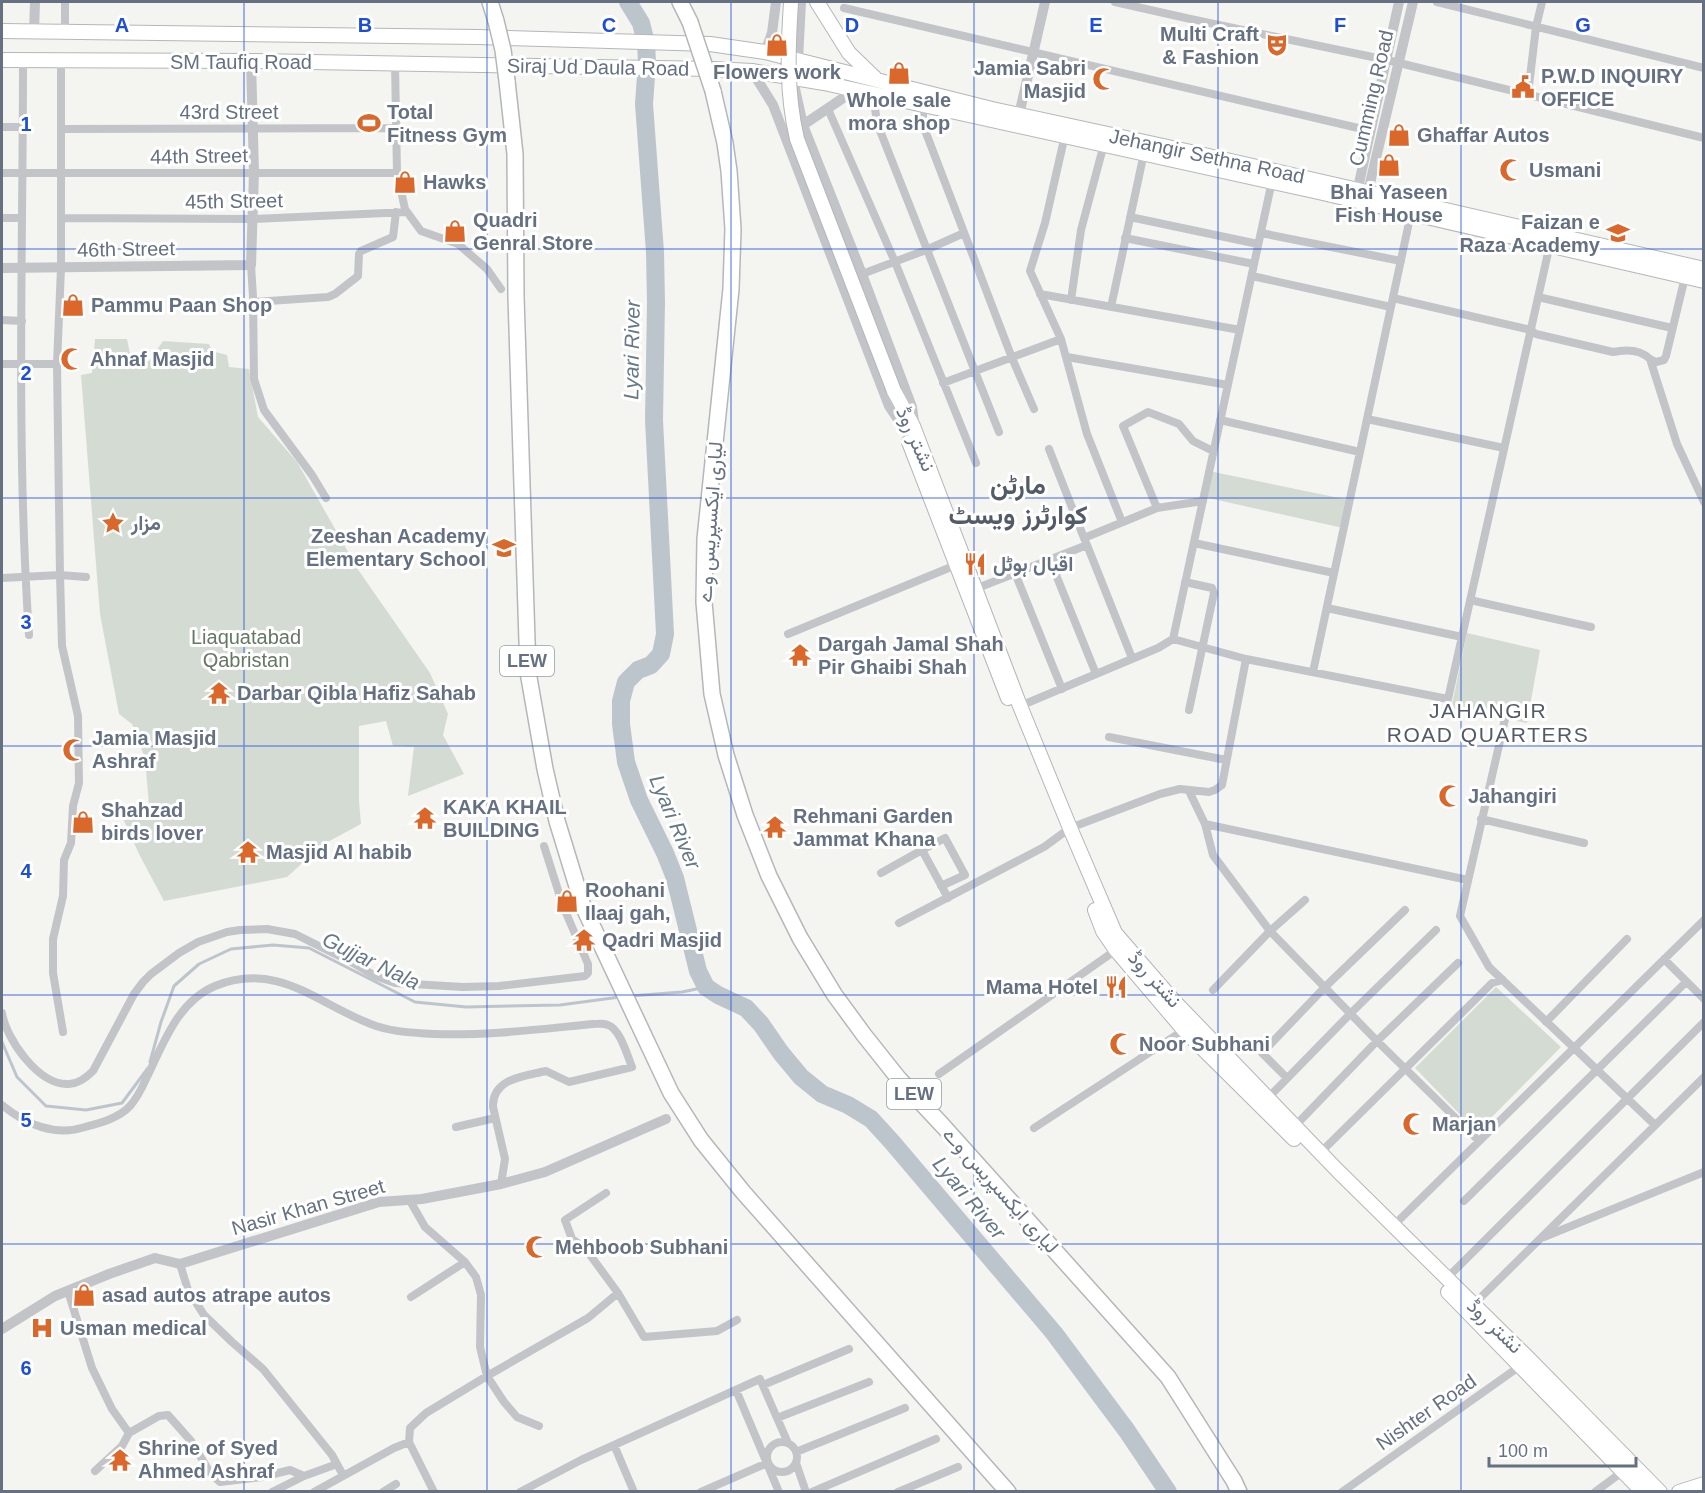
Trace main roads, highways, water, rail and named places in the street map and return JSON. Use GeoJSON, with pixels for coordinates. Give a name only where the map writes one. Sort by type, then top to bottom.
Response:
{"type":"FeatureCollection","features":[{"type":"Feature","properties":{"kind":"highway","name":"LEW"},"geometry":{"type":"LineString","coordinates":[[490,2],[503,50],[515,154],[516,297],[528,672],[544,769],[557,821],[584,906],[671,1093],[701,1140],[751,1202],[1008,1491]]}},
{"type":"Feature","properties":{"kind":"highway","name":"لیاری ایکسپریس وے"},"geometry":{"type":"LineString","coordinates":[[680,2],[703,57],[717,105],[725,143],[732,200],[730,289],[707,518],[704,603],[712,694],[726,755],[745,815],[769,876],[800,938],[834,994],[899,1079],[1168,1377],[1239,1491]]}},
{"type":"Feature","properties":{"kind":"main road","name":"نشتر روڈ"},"geometry":{"type":"LineString","coordinates":[[791,2],[788,66],[792,117],[797,139],[894,391],[975,589],[1104,931],[1116,950],[1184,1030],[1628,1467],[1660,1491]]}},
{"type":"Feature","properties":{"kind":"main road"},"geometry":{"type":"LineString","coordinates":[[817,2],[849,53],[877,80]]}},
{"type":"Feature","properties":{"kind":"main road","name":"Siraj Ud Daula Road"},"geometry":{"type":"LineString","coordinates":[[2,31],[478,37],[710,44]]}},
{"type":"Feature","properties":{"kind":"main road","name":"Jehangir Sethna Road"},"geometry":{"type":"LineString","coordinates":[[710,44],[765,52],[1361,197],[1704,269]]}},
{"type":"Feature","properties":{"kind":"main road","name":"SM Taufiq Road"},"geometry":{"type":"LineString","coordinates":[[2,60],[481,65]]}},
{"type":"Feature","properties":{"kind":"main road","name":"Siraj Ud Daula Road"},"geometry":{"type":"LineString","coordinates":[[481,65],[714,69]]}},
{"type":"Feature","properties":{"kind":"main road","name":"Jehangir Sethna Road"},"geometry":{"type":"LineString","coordinates":[[714,69],[793,78],[877,94],[1272,181],[1361,197],[1411,213],[1704,281]]}},
{"type":"Feature","properties":{"kind":"main road","name":"نشتر روڈ"},"geometry":{"type":"LineString","coordinates":[[910,426],[956,565],[1001,681],[1066,831],[1115,933],[1173,1000],[1320,1153],[1447,1278],[1524,1363]]}},
{"type":"Feature","properties":{"kind":"main road","name":"نشتر روڈ"},"geometry":{"type":"LineString","coordinates":[[1628,1467],[1643,1491]]}},
{"type":"Feature","properties":{"kind":"main road"},"geometry":{"type":"LineString","coordinates":[[1679,1491],[1704,1484]]}},
{"type":"Feature","properties":{"kind":"waterway","name":"Lyari River"},"geometry":{"type":"LineString","coordinates":[[628,2],[641,23],[646,43],[644,104],[655,252],[654,420],[665,634],[661,654],[651,665],[638,670],[626,682],[621,701],[621,724],[626,762],[639,800],[675,878],[698,971],[706,987],[746,1008],[801,1077],[822,1094],[848,1105],[871,1119],[892,1142],[1054,1333],[1127,1431],[1168,1492]]}},
{"type":"Feature","properties":{"kind":"waterway","name":"Gujjar Nala"},"geometry":{"type":"LineString","coordinates":[[150,1062],[174,986],[199,964],[231,949],[273,945],[309,948],[415,1002],[466,1007],[560,1005],[620,997]]}},
{"type":"Feature","properties":{"kind":"waterway","name":"Gujjar Nala"},"geometry":{"type":"LineString","coordinates":[[630,996],[682,992],[706,987]]}},
{"type":"Feature","properties":{"kind":"waterway","name":"Gujjar Nala"},"geometry":{"type":"LineString","coordinates":[[2,1042],[17,1077],[46,1106],[86,1110],[122,1103],[148,1068]]}},
{"type":"Feature","properties":{"kind":"place","name":"Flowers work"},"geometry":{"type":"Point","coordinates":[777,45]}},
{"type":"Feature","properties":{"kind":"place","name":"Multi Craft & Fashion"},"geometry":{"type":"Point","coordinates":[1277,45]}},
{"type":"Feature","properties":{"kind":"place","name":"Whole sale mora shop"},"geometry":{"type":"Point","coordinates":[899,73]}},
{"type":"Feature","properties":{"kind":"place","name":"Jamia Sabri Masjid"},"geometry":{"type":"Point","coordinates":[1104,79]}},
{"type":"Feature","properties":{"kind":"place","name":"P.W.D INQUIRY OFFICE"},"geometry":{"type":"Point","coordinates":[1523,87]}},
{"type":"Feature","properties":{"kind":"place","name":"Total Fitness Gym"},"geometry":{"type":"Point","coordinates":[369,123]}},
{"type":"Feature","properties":{"kind":"place","name":"Ghaffar Autos"},"geometry":{"type":"Point","coordinates":[1399,135]}},
{"type":"Feature","properties":{"kind":"place","name":"Bhai Yaseen Fish House"},"geometry":{"type":"Point","coordinates":[1389,165]}},
{"type":"Feature","properties":{"kind":"place","name":"Usmani"},"geometry":{"type":"Point","coordinates":[1511,170]}},
{"type":"Feature","properties":{"kind":"place","name":"Hawks"},"geometry":{"type":"Point","coordinates":[405,182]}},
{"type":"Feature","properties":{"kind":"place","name":"Quadri Genral Store"},"geometry":{"type":"Point","coordinates":[455,231]}},
{"type":"Feature","properties":{"kind":"place","name":"Faizan e Raza Academy"},"geometry":{"type":"Point","coordinates":[1618,233]}},
{"type":"Feature","properties":{"kind":"place","name":"Pammu Paan Shop"},"geometry":{"type":"Point","coordinates":[73,305]}},
{"type":"Feature","properties":{"kind":"place","name":"Ahnaf Masjid"},"geometry":{"type":"Point","coordinates":[72,359]}},
{"type":"Feature","properties":{"kind":"place","name":"مزار"},"geometry":{"type":"Point","coordinates":[113,523]}},
{"type":"Feature","properties":{"kind":"place","name":"Zeeshan Academy Elementary School"},"geometry":{"type":"Point","coordinates":[504,548]}},
{"type":"Feature","properties":{"kind":"place","name":"اقبال ہوٹل"},"geometry":{"type":"Point","coordinates":[975,564]}},
{"type":"Feature","properties":{"kind":"place","name":"Dargah Jamal Shah Pir Ghaibi Shah"},"geometry":{"type":"Point","coordinates":[800,655]}},
{"type":"Feature","properties":{"kind":"place","name":"Darbar Qibla Hafiz Sahab"},"geometry":{"type":"Point","coordinates":[219,693]}},
{"type":"Feature","properties":{"kind":"place","name":"Jamia Masjid Ashraf"},"geometry":{"type":"Point","coordinates":[74,750]}},
{"type":"Feature","properties":{"kind":"place","name":"Jahangiri"},"geometry":{"type":"Point","coordinates":[1450,796]}},
{"type":"Feature","properties":{"kind":"place","name":"KAKA KHAIL BUILDING"},"geometry":{"type":"Point","coordinates":[425,818]}},
{"type":"Feature","properties":{"kind":"place","name":"Shahzad birds lover"},"geometry":{"type":"Point","coordinates":[83,822]}},
{"type":"Feature","properties":{"kind":"place","name":"Rehmani Garden Jammat Khana"},"geometry":{"type":"Point","coordinates":[775,827]}},
{"type":"Feature","properties":{"kind":"place","name":"Masjid Al habib"},"geometry":{"type":"Point","coordinates":[248,852]}},
{"type":"Feature","properties":{"kind":"place","name":"Roohani Ilaaj gah,"},"geometry":{"type":"Point","coordinates":[567,901]}},
{"type":"Feature","properties":{"kind":"place","name":"Qadri Masjid"},"geometry":{"type":"Point","coordinates":[584,940]}},
{"type":"Feature","properties":{"kind":"place","name":"Mama Hotel"},"geometry":{"type":"Point","coordinates":[1116,987]}},
{"type":"Feature","properties":{"kind":"place","name":"Noor Subhani"},"geometry":{"type":"Point","coordinates":[1121,1044]}},
{"type":"Feature","properties":{"kind":"place","name":"Marjan"},"geometry":{"type":"Point","coordinates":[1414,1124]}},
{"type":"Feature","properties":{"kind":"place","name":"Mehboob Subhani"},"geometry":{"type":"Point","coordinates":[537,1247]}},
{"type":"Feature","properties":{"kind":"place","name":"asad autos atrape autos"},"geometry":{"type":"Point","coordinates":[84,1295]}},
{"type":"Feature","properties":{"kind":"place","name":"Usman medical"},"geometry":{"type":"Point","coordinates":[42,1328]}},
{"type":"Feature","properties":{"kind":"place","name":"Shrine of Syed Ahmed Ashraf"},"geometry":{"type":"Point","coordinates":[120,1460]}},
{"type":"Feature","properties":{"kind":"district","name":"مارٹن کوارٹرز ویسٹ"},"geometry":{"type":"Point","coordinates":[1018,500]}},
{"type":"Feature","properties":{"kind":"district","name":"JAHANGIR ROAD QUARTERS"},"geometry":{"type":"Point","coordinates":[1488,723]}},
{"type":"Feature","properties":{"kind":"park label","name":"Liaquatabad Qabristan"},"geometry":{"type":"Point","coordinates":[246,648]}}]}
